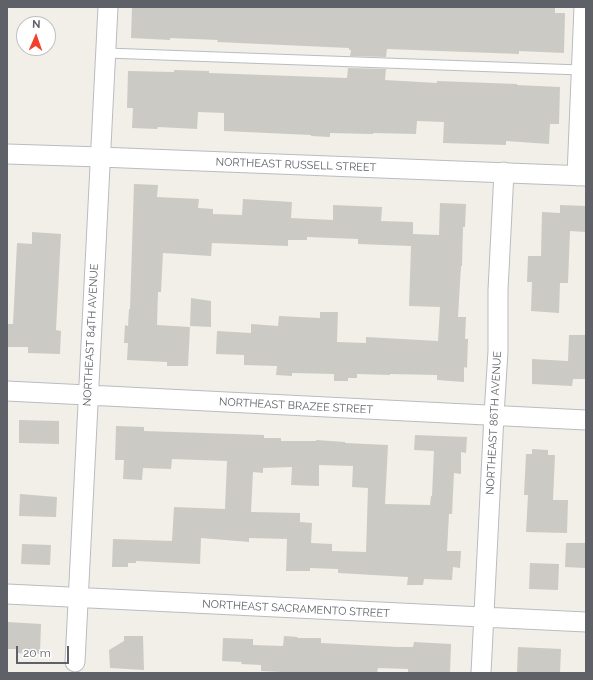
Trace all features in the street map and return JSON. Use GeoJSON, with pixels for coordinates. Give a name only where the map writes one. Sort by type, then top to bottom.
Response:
{"type":"FeatureCollection","features":[{"type":"Feature","properties":{"kind":"street","name":"NORTHEAST 84TH AVENUE"},"geometry":{"type":"LineString","coordinates":[[75,662],[108,7]]}},
{"type":"Feature","properties":{"kind":"street"},"geometry":{"type":"LineString","coordinates":[[582,176],[581,70],[584,7]]}},
{"type":"Feature","properties":{"kind":"street","name":"NORTHEAST RUSSELL STREET"},"geometry":{"type":"LineString","coordinates":[[7,154],[101,156],[582,176]]}},
{"type":"Feature","properties":{"kind":"street","name":"NORTHEAST 86TH AVENUE"},"geometry":{"type":"LineString","coordinates":[[481,673],[498,352],[498,290],[504,172]]}},
{"type":"Feature","properties":{"kind":"street","name":"NORTHEAST BRAZEE STREET"},"geometry":{"type":"LineString","coordinates":[[7,392],[586,420]]}},
{"type":"Feature","properties":{"kind":"street","name":"NORTHEAST SACRAMENTO STREET"},"geometry":{"type":"LineString","coordinates":[[7,594],[586,622]]}},
{"type":"Feature","properties":{"kind":"lane"},"geometry":{"type":"LineString","coordinates":[[106,53],[581,70]]}},
{"type":"Feature","properties":{"kind":"building"},"geometry":{"type":"Polygon","coordinates":[[[132,7],[555,7],[555,13],[565,13],[564,53],[519,51],[519,54],[387,49],[386,57],[350,56],[351,50],[349,50],[349,48],[217,42],[218,40],[131,38],[132,7]]]}},
{"type":"Feature","properties":{"kind":"building"},"geometry":{"type":"Polygon","coordinates":[[[348,68],[386,69],[385,80],[437,83],[437,81],[517,84],[560,87],[559,124],[550,124],[549,144],[506,141],[506,145],[443,143],[444,122],[417,121],[416,134],[330,133],[330,137],[224,131],[224,113],[198,112],[197,129],[158,127],[157,129],[132,128],[133,108],[127,108],[128,71],[209,71],[209,73],[347,78],[348,68]]]}},
{"type":"Feature","properties":{"kind":"building"},"geometry":{"type":"Polygon","coordinates":[[[134,184],[158,185],[157,197],[199,199],[198,208],[213,209],[213,214],[242,215],[243,199],[292,202],[291,218],[333,220],[333,205],[382,207],[381,221],[413,222],[413,234],[439,235],[440,203],[466,204],[465,227],[463,227],[458,317],[466,317],[465,339],[468,339],[467,368],[464,367],[464,382],[437,380],[437,375],[357,374],[357,378],[348,378],[348,381],[334,381],[334,374],[292,373],[292,376],[276,375],[277,366],[244,365],[244,355],[216,354],[217,331],[251,333],[251,324],[278,326],[279,316],[320,318],[320,312],[338,312],[337,342],[366,343],[366,337],[438,341],[440,307],[409,306],[411,246],[358,244],[358,239],[307,237],[307,240],[288,240],[288,246],[212,243],[211,256],[163,253],[161,292],[158,292],[157,325],[190,327],[188,366],[167,366],[167,362],[127,360],[128,343],[124,343],[125,325],[128,326],[130,309],[134,184]]]}},
{"type":"Feature","properties":{"kind":"building"},"geometry":{"type":"Polygon","coordinates":[[[560,205],[586,206],[586,232],[570,231],[568,283],[560,283],[559,313],[531,311],[532,282],[527,282],[528,256],[541,256],[542,212],[560,213],[560,205]]]}},
{"type":"Feature","properties":{"kind":"building"},"geometry":{"type":"Polygon","coordinates":[[[32,232],[61,234],[56,330],[61,331],[60,354],[28,353],[28,347],[7,347],[7,324],[13,324],[17,243],[32,244],[32,232]]]}},
{"type":"Feature","properties":{"kind":"building"},"geometry":{"type":"Polygon","coordinates":[[[191,298],[211,301],[211,327],[190,326],[191,298]]]}},
{"type":"Feature","properties":{"kind":"building"},"geometry":{"type":"Polygon","coordinates":[[[569,335],[586,335],[586,379],[573,379],[572,386],[532,384],[532,359],[568,361],[569,335]]]}},
{"type":"Feature","properties":{"kind":"building"},"geometry":{"type":"Polygon","coordinates":[[[19,420],[59,421],[59,444],[19,443],[19,420]]]}},
{"type":"Feature","properties":{"kind":"building"},"geometry":{"type":"Polygon","coordinates":[[[116,426],[144,427],[144,431],[264,435],[264,438],[281,438],[281,441],[316,440],[388,445],[385,504],[430,505],[432,496],[434,451],[414,450],[415,435],[467,437],[466,453],[461,452],[461,474],[454,473],[452,514],[449,514],[447,551],[461,551],[460,568],[453,567],[452,580],[424,579],[423,585],[407,585],[408,577],[338,573],[338,569],[310,568],[310,571],[286,571],[287,539],[249,538],[249,542],[201,538],[200,564],[136,561],[136,563],[128,563],[128,567],[112,567],[113,539],[172,541],[174,507],[225,509],[227,461],[172,459],[171,469],[143,468],[142,480],[123,479],[124,460],[115,460],[116,426]],[[319,465],[319,486],[291,485],[292,467],[263,468],[263,473],[253,472],[251,512],[300,513],[300,522],[312,523],[311,543],[332,544],[332,551],[366,552],[368,488],[352,487],[353,466],[319,465]]]}},
{"type":"Feature","properties":{"kind":"building"},"geometry":{"type":"Polygon","coordinates":[[[532,449],[548,450],[548,455],[555,455],[553,500],[568,500],[567,533],[526,532],[528,495],[524,495],[526,454],[532,454],[532,449]]]}},
{"type":"Feature","properties":{"kind":"building"},"geometry":{"type":"Polygon","coordinates":[[[20,494],[57,497],[56,517],[19,516],[20,494]]]}},
{"type":"Feature","properties":{"kind":"building"},"geometry":{"type":"Polygon","coordinates":[[[566,543],[586,543],[585,568],[565,567],[566,543]]]}},
{"type":"Feature","properties":{"kind":"building"},"geometry":{"type":"Polygon","coordinates":[[[22,544],[51,545],[50,565],[21,564],[22,544]]]}},
{"type":"Feature","properties":{"kind":"building"},"geometry":{"type":"Polygon","coordinates":[[[530,563],[559,564],[558,590],[529,589],[530,563]]]}},
{"type":"Feature","properties":{"kind":"building"},"geometry":{"type":"Polygon","coordinates":[[[7,622],[41,624],[40,654],[18,653],[18,649],[7,649],[7,622]]]}},
{"type":"Feature","properties":{"kind":"building"},"geometry":{"type":"Polygon","coordinates":[[[124,636],[143,636],[144,670],[110,668],[109,650],[124,641],[124,636]]]}},
{"type":"Feature","properties":{"kind":"building"},"geometry":{"type":"Polygon","coordinates":[[[284,636],[298,637],[297,638],[321,638],[321,643],[398,647],[413,647],[414,642],[451,644],[450,673],[408,673],[408,669],[378,668],[377,673],[303,673],[261,671],[261,665],[222,661],[223,638],[253,639],[253,645],[283,646],[284,636]]]}},
{"type":"Feature","properties":{"kind":"building"},"geometry":{"type":"Polygon","coordinates":[[[518,647],[561,649],[560,673],[517,673],[518,647]]]}}]}
